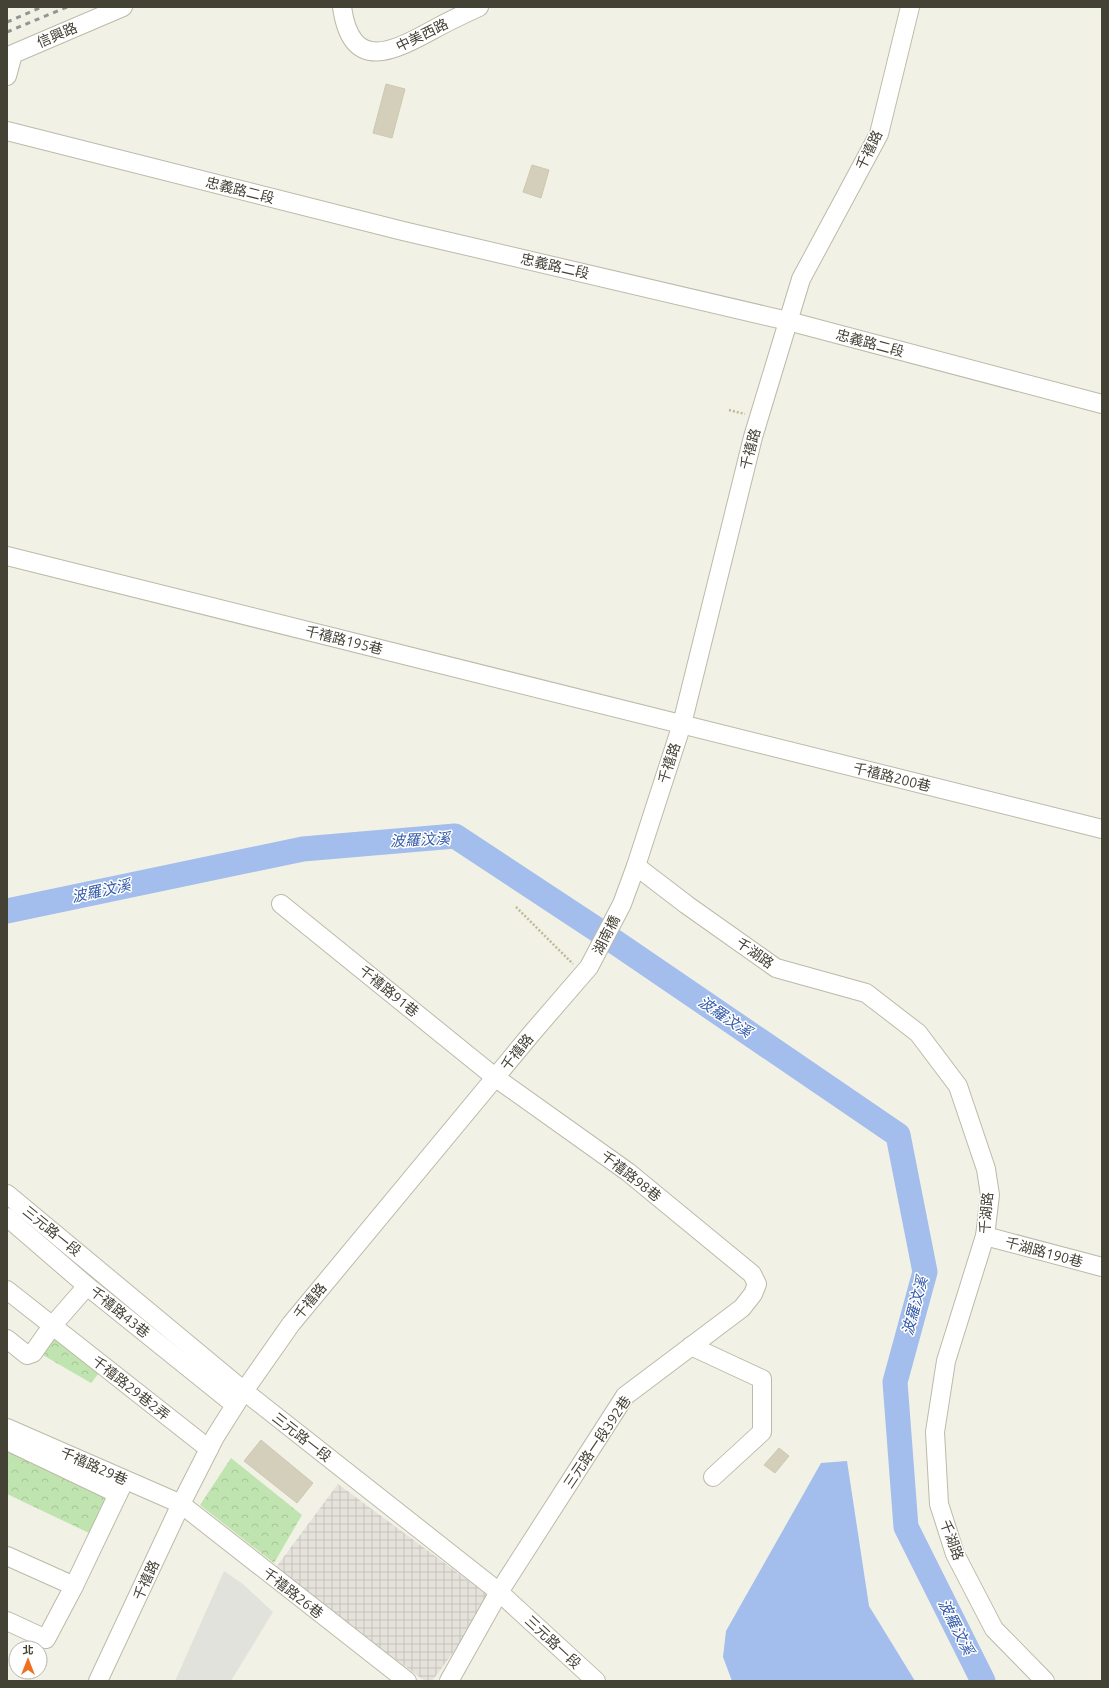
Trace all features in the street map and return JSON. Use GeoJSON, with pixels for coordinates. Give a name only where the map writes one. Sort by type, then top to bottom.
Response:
{"type":"FeatureCollection","features":[{"type":"Feature","properties":{"kind":"street","name":"信興路"},"geometry":{"type":"LineString","coordinates":[[7,76],[10,55],[123,7]]}},
{"type":"Feature","properties":{"kind":"street","name":"中美西路"},"geometry":{"type":"LineString","coordinates":[[342,7],[351,39],[359,47],[370,50],[385,51],[409,43],[479,7]]}},
{"type":"Feature","properties":{"kind":"street","name":"千禧路"},"geometry":{"type":"LineString","coordinates":[[622,904],[636,866],[682,724],[753,437],[801,279],[879,134],[910,7]]}},
{"type":"Feature","properties":{"kind":"street","name":"忠義路二段"},"geometry":{"type":"LineString","coordinates":[[7,131],[403,231],[788,322],[1102,404]]}},
{"type":"Feature","properties":{"kind":"street","name":"千禧路195巷"},"geometry":{"type":"LineString","coordinates":[[7,556],[682,724]]}},
{"type":"Feature","properties":{"kind":"street","name":"千禧路200巷"},"geometry":{"type":"LineString","coordinates":[[682,724],[1102,829]]}},
{"type":"Feature","properties":{"kind":"street","name":"千湖路"},"geometry":{"type":"LineString","coordinates":[[636,866],[687,905],[776,968],[866,993],[918,1033],[958,1086],[986,1169],[990,1195],[985,1236],[946,1361],[935,1432],[940,1504],[955,1554],[994,1629],[1045,1681]]}},
{"type":"Feature","properties":{"kind":"street","name":"千禧路91巷"},"geometry":{"type":"LineString","coordinates":[[281,904],[496,1078]]}},
{"type":"Feature","properties":{"kind":"street","name":"湖南橋"},"geometry":{"type":"LineString","coordinates":[[586,970],[622,904]]}},
{"type":"Feature","properties":{"kind":"street","name":"千禧路"},"geometry":{"type":"LineString","coordinates":[[98,1681],[181,1504],[209,1450],[240,1398],[291,1324],[586,970]]}},
{"type":"Feature","properties":{"kind":"street","name":"千禧路98巷"},"geometry":{"type":"LineString","coordinates":[[496,1078],[628,1172],[752,1274],[757,1284]]}},
{"type":"Feature","properties":{"kind":"street","name":"三元路一段"},"geometry":{"type":"LineString","coordinates":[[7,1194],[65,1241],[240,1398],[499,1592],[596,1681]]}},
{"type":"Feature","properties":{"kind":"street","name":"千禧路43巷"},"geometry":{"type":"LineString","coordinates":[[7,1217],[87,1286],[240,1398]]}},
{"type":"Feature","properties":{"kind":"street","name":"千湖路190巷"},"geometry":{"type":"LineString","coordinates":[[985,1236],[1102,1267]]}},
{"type":"Feature","properties":{"kind":"street","name":"三元路一段392巷"},"geometry":{"type":"LineString","coordinates":[[449,1681],[499,1592],[625,1396],[742,1308],[753,1294],[757,1284]]}},
{"type":"Feature","properties":{"kind":"street"},"geometry":{"type":"LineString","coordinates":[[7,1339],[27,1355],[33,1353],[52,1326],[87,1286]]}},
{"type":"Feature","properties":{"kind":"street","name":"千禧路29巷2弄"},"geometry":{"type":"LineString","coordinates":[[7,1290],[209,1450]]}},
{"type":"Feature","properties":{"kind":"street"},"geometry":{"type":"LineString","coordinates":[[691,1346],[762,1379],[762,1432],[713,1477]]}},
{"type":"Feature","properties":{"kind":"street","name":"千禧路29巷"},"geometry":{"type":"LineString","coordinates":[[7,1428],[122,1487],[181,1504]]}},
{"type":"Feature","properties":{"kind":"street"},"geometry":{"type":"LineString","coordinates":[[7,1441],[122,1487],[74,1586],[46,1639],[7,1621]]}},
{"type":"Feature","properties":{"kind":"street","name":"千禧路26巷"},"geometry":{"type":"LineString","coordinates":[[181,1504],[406,1681]]}},
{"type":"Feature","properties":{"kind":"street"},"geometry":{"type":"LineString","coordinates":[[7,1556],[74,1586]]}},
{"type":"Feature","properties":{"kind":"path"},"geometry":{"type":"LineString","coordinates":[[516,907],[586,970]]}},
{"type":"Feature","properties":{"kind":"shaded area"},"geometry":{"type":"Polygon","coordinates":[[[338,1484],[493,1599],[432,1681],[425,1681],[274,1570],[338,1484]]]}},
{"type":"Feature","properties":{"kind":"shaded area"},"geometry":{"type":"Polygon","coordinates":[[[224,1571],[243,1584],[273,1612],[231,1681],[175,1681],[224,1571]]]}},
{"type":"Feature","properties":{"kind":"green space"},"geometry":{"type":"Polygon","coordinates":[[[54,1335],[99,1373],[91,1383],[41,1354],[54,1335]]]}},
{"type":"Feature","properties":{"kind":"green space"},"geometry":{"type":"Polygon","coordinates":[[[7,1450],[106,1497],[89,1533],[7,1494],[7,1450]]]}},
{"type":"Feature","properties":{"kind":"green space"},"geometry":{"type":"Polygon","coordinates":[[[231,1458],[302,1515],[274,1563],[200,1505],[231,1458]]]}},
{"type":"Feature","properties":{"kind":"water"},"geometry":{"type":"Polygon","coordinates":[[[847,1461],[869,1606],[915,1681],[732,1681],[723,1657],[726,1631],[821,1463],[847,1461]]]}},
{"type":"Feature","properties":{"kind":"building"},"geometry":{"type":"Polygon","coordinates":[[[386,84],[405,89],[392,138],[373,133],[386,84]]]}},
{"type":"Feature","properties":{"kind":"building"},"geometry":{"type":"Polygon","coordinates":[[[532,165],[549,170],[541,198],[523,192],[532,165]]]}},
{"type":"Feature","properties":{"kind":"building"},"geometry":{"type":"Polygon","coordinates":[[[261,1440],[313,1483],[297,1503],[244,1461],[261,1440]]]}},
{"type":"Feature","properties":{"kind":"building"},"geometry":{"type":"Polygon","coordinates":[[[779,1448],[789,1456],[775,1473],[764,1465],[779,1448]]]}},
{"type":"Feature","properties":{"kind":"waterway","name":"波羅汶溪"},"geometry":{"type":"LineString","coordinates":[[7,911],[303,849],[455,836],[596,929],[898,1135],[925,1272],[895,1382],[906,1527],[983,1681]]}},
{"type":"Feature","properties":{"kind":"railway"},"geometry":{"type":"LineString","coordinates":[[7,22],[42,7]]}},
{"type":"Feature","properties":{"kind":"railway"},"geometry":{"type":"LineString","coordinates":[[7,32],[67,7]]}}]}
